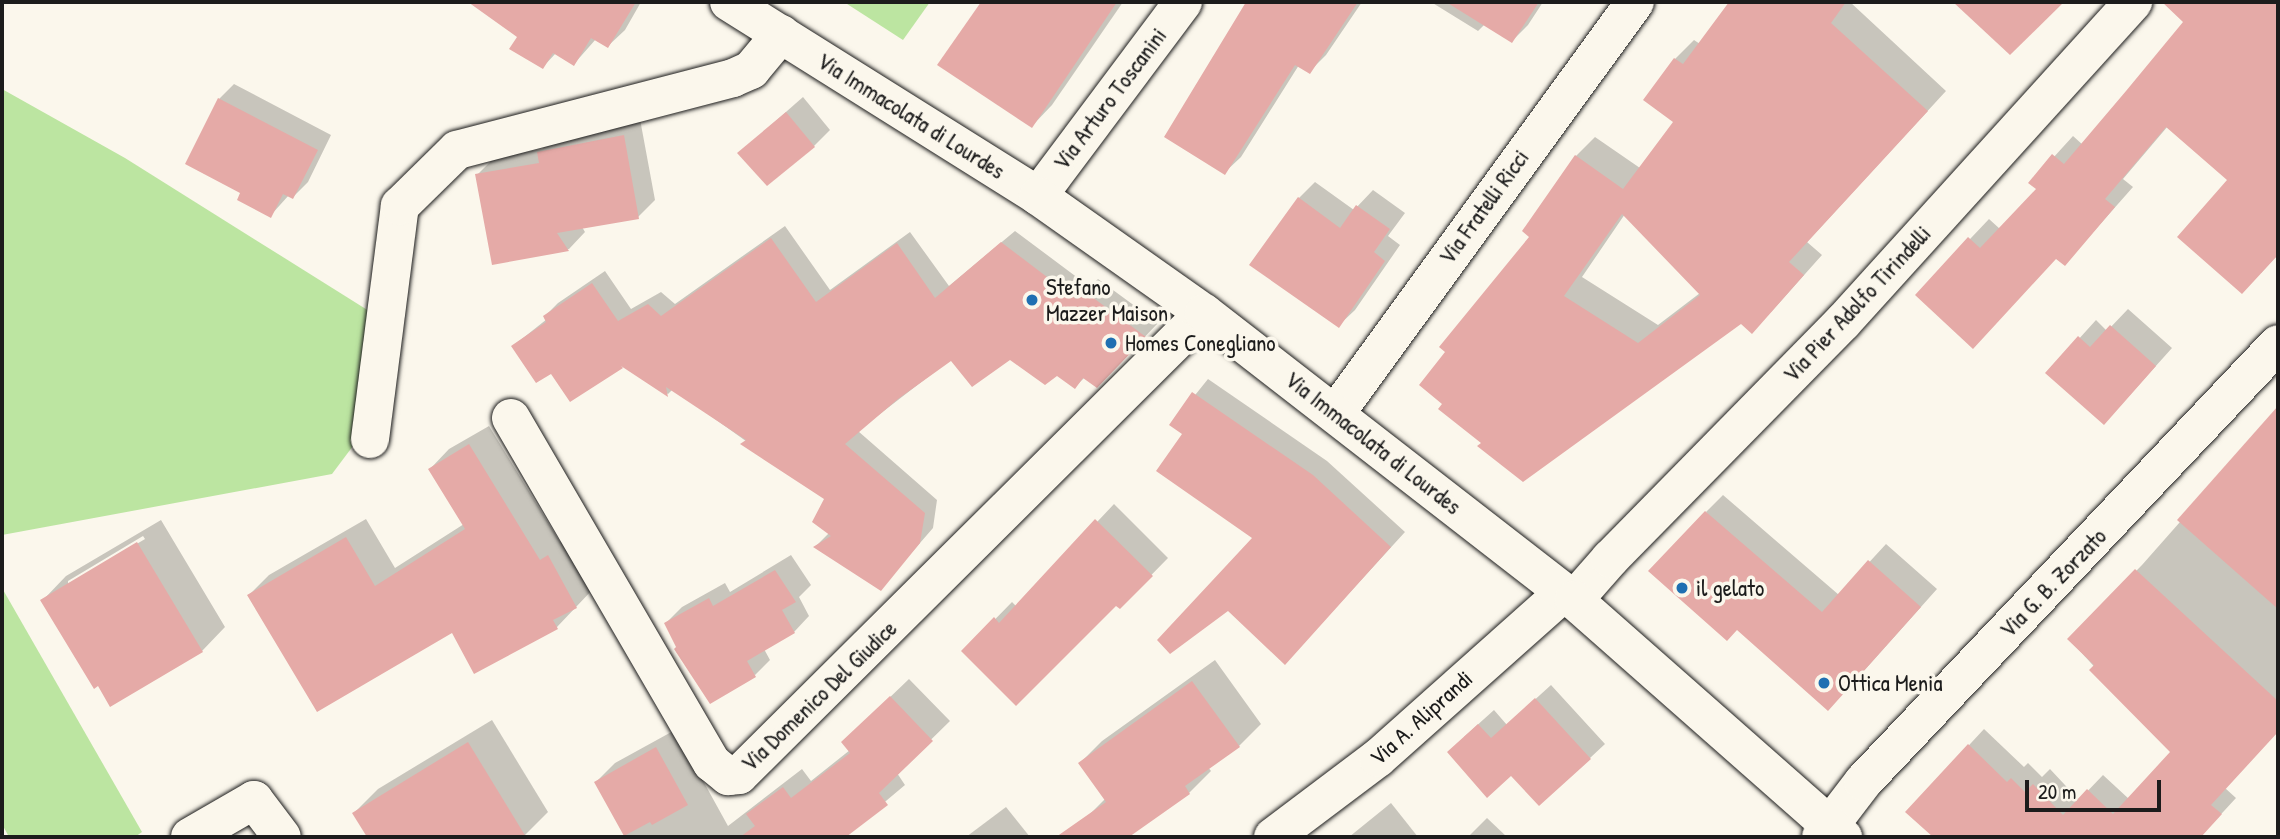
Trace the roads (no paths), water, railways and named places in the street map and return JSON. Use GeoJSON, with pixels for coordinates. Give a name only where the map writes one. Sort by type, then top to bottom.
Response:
{"type":"FeatureCollection","features":[{"type":"Feature","properties":{"kind":"street","name":"Via Immacolata di Lourdes"},"geometry":{"type":"LineString","coordinates":[[729,2],[1038,196],[1204,313],[1569,596],[1832,833]]}},
{"type":"Feature","properties":{"kind":"street","name":"Via Arturo Toscanini"},"geometry":{"type":"LineString","coordinates":[[1038,196],[1183,2]]}},
{"type":"Feature","properties":{"kind":"street","name":"Via Fratelli Ricci"},"geometry":{"type":"LineString","coordinates":[[1336,413],[1634,2]]}},
{"type":"Feature","properties":{"kind":"street","name":"Via Pier Adolfo Tirindelli"},"geometry":{"type":"LineString","coordinates":[[1569,596],[1610,559],[1843,322],[2133,2]]}},
{"type":"Feature","properties":{"kind":"street"},"geometry":{"type":"LineString","coordinates":[[370,439],[400,206],[457,150],[733,78],[751,70],[781,34]]}},
{"type":"Feature","properties":{"kind":"street","name":"Via Domenico Del Giudice"},"geometry":{"type":"LineString","coordinates":[[511,418],[712,763],[728,776],[740,775],[1204,313]]}},
{"type":"Feature","properties":{"kind":"street","name":"Via G. B. Zorzato"},"geometry":{"type":"LineString","coordinates":[[1832,833],[1863,782],[2278,344]]}},
{"type":"Feature","properties":{"kind":"street","name":"Via A. Aliprandi"},"geometry":{"type":"LineString","coordinates":[[1273,837],[1378,758],[1569,596]]}},
{"type":"Feature","properties":{"kind":"street"},"geometry":{"type":"LineString","coordinates":[[190,837],[254,800],[282,837]]}},
{"type":"Feature","properties":{"kind":"place","name":"Stefano Mazzer Maison"},"geometry":{"type":"Point","coordinates":[1032,300]}},
{"type":"Feature","properties":{"kind":"place","name":"Homes Conegliano"},"geometry":{"type":"Point","coordinates":[1111,343]}},
{"type":"Feature","properties":{"kind":"place","name":"il gelato"},"geometry":{"type":"Point","coordinates":[1682,588]}},
{"type":"Feature","properties":{"kind":"place","name":"Ottica Menia"},"geometry":{"type":"Point","coordinates":[1824,683]}}]}
